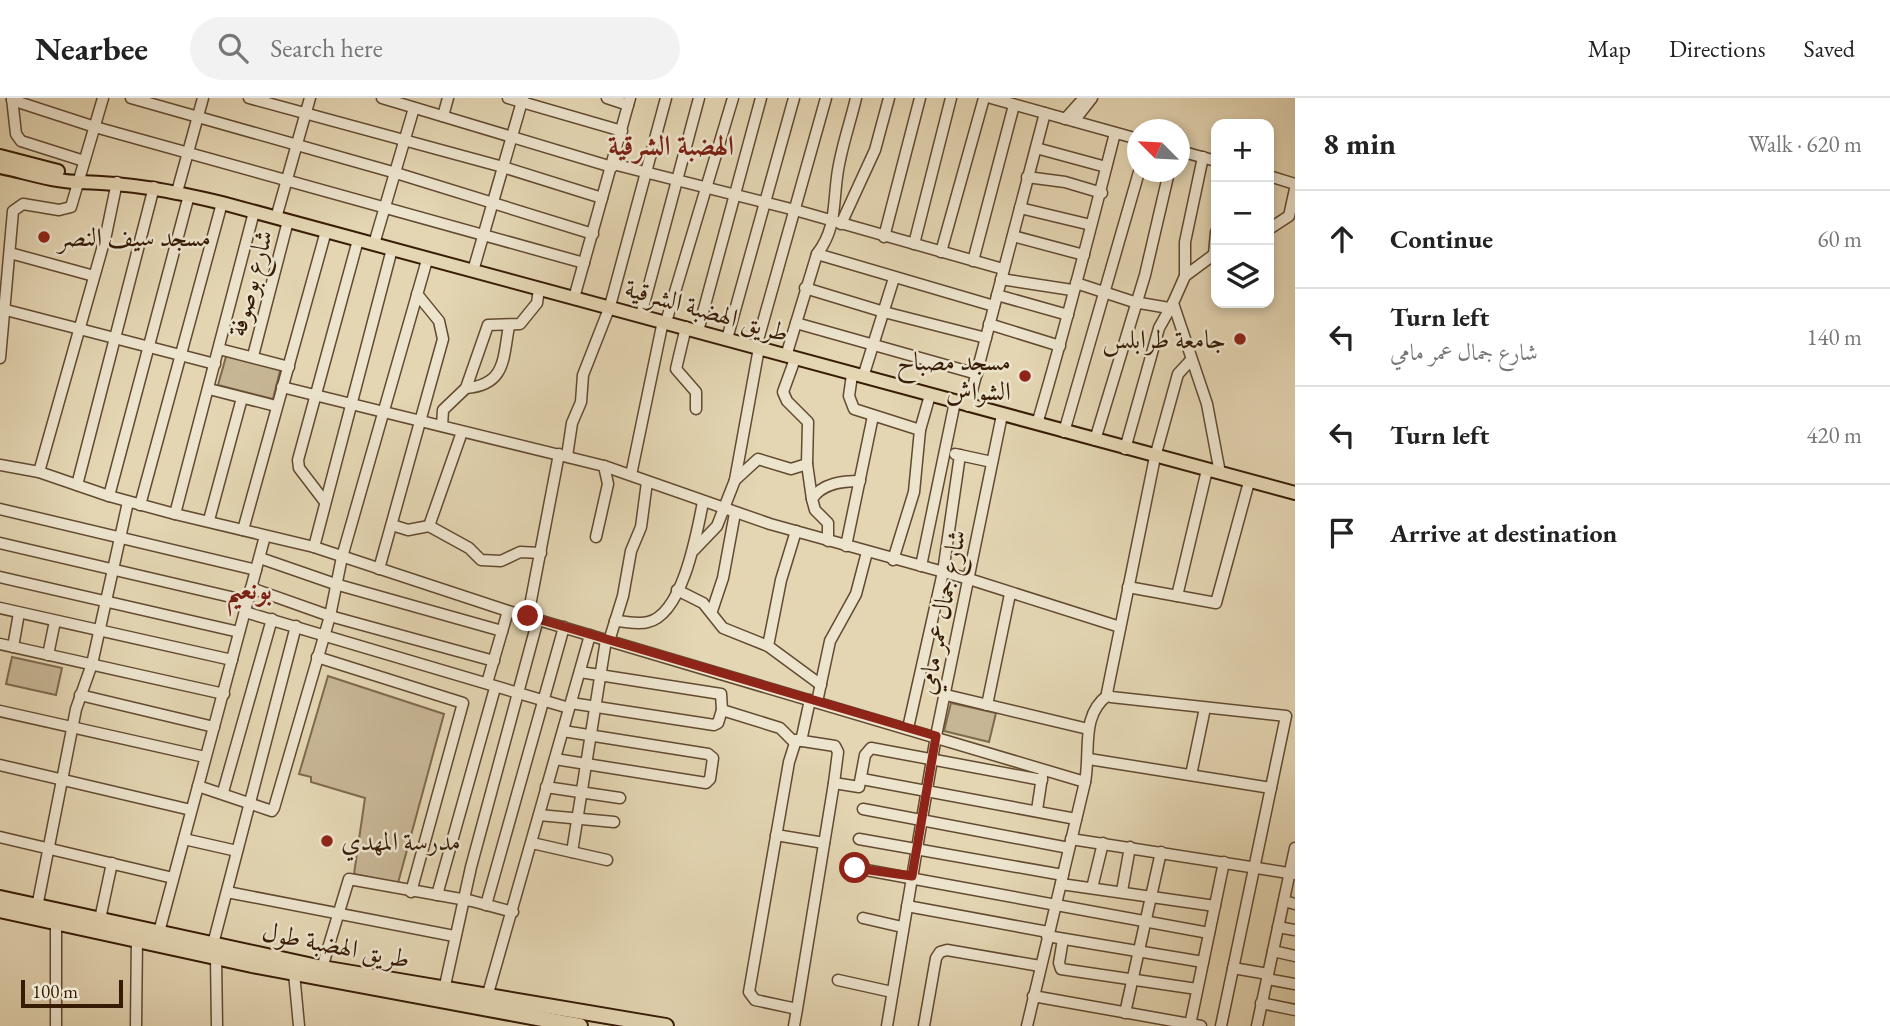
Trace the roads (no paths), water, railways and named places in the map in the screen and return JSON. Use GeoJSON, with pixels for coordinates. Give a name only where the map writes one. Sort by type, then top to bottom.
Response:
{"type":"FeatureCollection","features":[{"type":"Feature","properties":{"kind":"highway","name":"طريق الهضبة طول"},"geometry":{"type":"LineString","coordinates":[[0,898],[100,919],[137,933],[159,932],[215,951],[666,1026]]}},
{"type":"Feature","properties":{"kind":"highway","name":"طريق الهضبة طول"},"geometry":{"type":"LineString","coordinates":[[0,911],[56,923],[137,933],[294,973],[580,1026]]}},
{"type":"Feature","properties":{"kind":"main road","name":"طريق الهضبة الشرقية"},"geometry":{"type":"LineString","coordinates":[[5,162],[78,179],[154,187],[183,193],[427,260],[610,306],[1125,449],[1295,492]]}},
{"type":"Feature","properties":{"kind":"street"},"geometry":{"type":"LineString","coordinates":[[0,358],[6,310],[11,217],[17,206],[66,209],[75,201],[78,179],[103,98]]}},
{"type":"Feature","properties":{"kind":"street"},"geometry":{"type":"LineString","coordinates":[[131,98],[396,173],[593,233]]}},
{"type":"Feature","properties":{"kind":"street"},"geometry":{"type":"LineString","coordinates":[[109,496],[149,346],[183,193],[189,152],[203,98]]}},
{"type":"Feature","properties":{"kind":"street"},"geometry":{"type":"LineString","coordinates":[[249,98],[503,167],[602,198]]}},
{"type":"Feature","properties":{"kind":"street","name":"شارع بوصوفة"},"geometry":{"type":"LineString","coordinates":[[253,356],[288,180],[310,98]]}},
{"type":"Feature","properties":{"kind":"street"},"geometry":{"type":"LineString","coordinates":[[384,98],[612,165],[795,209],[973,261],[1002,274],[1105,292],[1135,302],[1171,305]]}},
{"type":"Feature","properties":{"kind":"street"},"geometry":{"type":"LineString","coordinates":[[443,116],[448,98]]}},
{"type":"Feature","properties":{"kind":"street"},"geometry":{"type":"LineString","coordinates":[[508,98],[622,131]]}},
{"type":"Feature","properties":{"kind":"street"},"geometry":{"type":"LineString","coordinates":[[574,298],[629,102],[607,98]]}},
{"type":"Feature","properties":{"kind":"street"},"geometry":{"type":"LineString","coordinates":[[444,990],[463,900],[519,694],[541,553],[563,455],[581,402],[583,375],[610,306],[644,171],[666,98]]}},
{"type":"Feature","properties":{"kind":"street"},"geometry":{"type":"LineString","coordinates":[[641,315],[699,98]]}},
{"type":"Feature","properties":{"kind":"street"},"geometry":{"type":"LineString","coordinates":[[631,475],[664,321],[733,98]]}},
{"type":"Feature","properties":{"kind":"street"},"geometry":{"type":"LineString","coordinates":[[696,409],[696,393],[676,369],[692,329],[736,194],[761,98]]}},
{"type":"Feature","properties":{"kind":"street"},"geometry":{"type":"LineString","coordinates":[[727,339],[794,98]]}},
{"type":"Feature","properties":{"kind":"street"},"geometry":{"type":"LineString","coordinates":[[712,611],[723,578],[730,511],[757,348],[826,98]]}},
{"type":"Feature","properties":{"kind":"street"},"geometry":{"type":"LineString","coordinates":[[837,223],[837,176],[856,98]]}},
{"type":"Feature","properties":{"kind":"street"},"geometry":{"type":"LineString","coordinates":[[828,541],[828,523],[815,510],[811,499],[807,464],[808,422],[787,401],[783,392],[796,323],[817,254],[837,223],[875,150],[889,98]]}},
{"type":"Feature","properties":{"kind":"street"},"geometry":{"type":"LineString","coordinates":[[884,237],[920,98]]}},
{"type":"Feature","properties":{"kind":"street"},"geometry":{"type":"LineString","coordinates":[[914,244],[951,98]]}},
{"type":"Feature","properties":{"kind":"street"},"geometry":{"type":"LineString","coordinates":[[941,252],[984,98]]}},
{"type":"Feature","properties":{"kind":"street"},"geometry":{"type":"LineString","coordinates":[[991,98],[1127,136]]}},
{"type":"Feature","properties":{"kind":"street"},"geometry":{"type":"LineString","coordinates":[[1070,120],[1085,98]]}},
{"type":"Feature","properties":{"kind":"street"},"geometry":{"type":"LineString","coordinates":[[1070,120],[1091,98]]}},
{"type":"Feature","properties":{"kind":"street"},"geometry":{"type":"LineString","coordinates":[[84,161],[21,141],[16,134],[12,99],[96,127],[485,233],[584,263]]}},
{"type":"Feature","properties":{"kind":"street"},"geometry":{"type":"LineString","coordinates":[[473,271],[522,100]]}},
{"type":"Feature","properties":{"kind":"street"},"geometry":{"type":"LineString","coordinates":[[973,261],[1014,105]]}},
{"type":"Feature","properties":{"kind":"street"},"geometry":{"type":"LineString","coordinates":[[374,244],[414,108]]}},
{"type":"Feature","properties":{"kind":"street"},"geometry":{"type":"LineString","coordinates":[[968,406],[1045,113]]}},
{"type":"Feature","properties":{"kind":"street"},"geometry":{"type":"LineString","coordinates":[[1037,424],[1115,133]]}},
{"type":"Feature","properties":{"kind":"street"},"geometry":{"type":"LineString","coordinates":[[1036,148],[1106,167]]}},
{"type":"Feature","properties":{"kind":"street"},"geometry":{"type":"LineString","coordinates":[[1190,154],[1211,159]]}},
{"type":"Feature","properties":{"kind":"street"},"geometry":{"type":"LineString","coordinates":[[1125,449],[1160,328],[1185,276],[1185,242],[1203,157]]}},
{"type":"Feature","properties":{"kind":"street"},"geometry":{"type":"LineString","coordinates":[[1027,177],[1065,182],[1101,193]]}},
{"type":"Feature","properties":{"kind":"street"},"geometry":{"type":"LineString","coordinates":[[1274,178],[1295,186],[1289,216],[1274,226]]}},
{"type":"Feature","properties":{"kind":"street"},"geometry":{"type":"LineString","coordinates":[[39,472],[94,276],[104,181]]}},
{"type":"Feature","properties":{"kind":"street"},"geometry":{"type":"LineString","coordinates":[[1064,432],[1136,182]]}},
{"type":"Feature","properties":{"kind":"street"},"geometry":{"type":"LineString","coordinates":[[1095,440],[1145,275],[1167,182]]}},
{"type":"Feature","properties":{"kind":"street"},"geometry":{"type":"LineString","coordinates":[[77,485],[154,187]]}},
{"type":"Feature","properties":{"kind":"street"},"geometry":{"type":"LineString","coordinates":[[140,505],[183,355],[222,203]]}},
{"type":"Feature","properties":{"kind":"street"},"geometry":{"type":"LineString","coordinates":[[1020,208],[1091,225]]}},
{"type":"Feature","properties":{"kind":"street"},"geometry":{"type":"LineString","coordinates":[[175,514],[254,212]]}},
{"type":"Feature","properties":{"kind":"street"},"geometry":{"type":"LineString","coordinates":[[243,530],[326,231]]}},
{"type":"Feature","properties":{"kind":"street"},"geometry":{"type":"LineString","coordinates":[[1013,236],[1084,255]]}},
{"type":"Feature","properties":{"kind":"street"},"geometry":{"type":"LineString","coordinates":[[325,502],[298,464],[358,240]]}},
{"type":"Feature","properties":{"kind":"street"},"geometry":{"type":"LineString","coordinates":[[314,547],[349,403],[392,249]]}},
{"type":"Feature","properties":{"kind":"street"},"geometry":{"type":"LineString","coordinates":[[10,253],[94,276]]}},
{"type":"Feature","properties":{"kind":"street"},"geometry":{"type":"LineString","coordinates":[[817,254],[894,278],[1068,315]]}},
{"type":"Feature","properties":{"kind":"street"},"geometry":{"type":"LineString","coordinates":[[1185,276],[1211,256]]}},
{"type":"Feature","properties":{"kind":"street"},"geometry":{"type":"LineString","coordinates":[[198,786],[223,792],[272,811],[274,808],[330,616],[335,584],[382,411],[427,260]]}},
{"type":"Feature","properties":{"kind":"street"},"geometry":{"type":"LineString","coordinates":[[894,278],[874,345],[849,401],[854,409],[920,430]]}},
{"type":"Feature","properties":{"kind":"street"},"geometry":{"type":"LineString","coordinates":[[805,288],[986,338]]}},
{"type":"Feature","properties":{"kind":"street"},"geometry":{"type":"LineString","coordinates":[[442,426],[443,410],[466,388],[488,326],[495,323],[509,326],[520,324],[530,307],[537,304],[539,289]]}},
{"type":"Feature","properties":{"kind":"street"},"geometry":{"type":"LineString","coordinates":[[379,569],[426,404],[443,332],[434,313],[417,294]]}},
{"type":"Feature","properties":{"kind":"street"},"geometry":{"type":"LineString","coordinates":[[1171,305],[1207,404],[1214,472],[1177,596]]}},
{"type":"Feature","properties":{"kind":"street"},"geometry":{"type":"LineString","coordinates":[[6,310],[215,364]]}},
{"type":"Feature","properties":{"kind":"street"},"geometry":{"type":"LineString","coordinates":[[796,323],[977,374]]}},
{"type":"Feature","properties":{"kind":"street"},"geometry":{"type":"LineString","coordinates":[[989,324],[1060,346]]}},
{"type":"Feature","properties":{"kind":"street"},"geometry":{"type":"LineString","coordinates":[[466,388],[481,387],[498,373],[509,326]]}},
{"type":"Feature","properties":{"kind":"street"},"geometry":{"type":"LineString","coordinates":[[219,349],[289,366]]}},
{"type":"Feature","properties":{"kind":"street"},"geometry":{"type":"LineString","coordinates":[[1027,1026],[1085,782],[1091,713],[1108,695],[1155,457],[1178,374],[1191,360]]}},
{"type":"Feature","properties":{"kind":"street"},"geometry":{"type":"LineString","coordinates":[[282,387],[604,466],[730,511],[846,547],[969,579],[1120,627]]}},
{"type":"Feature","properties":{"kind":"street"},"geometry":{"type":"LineString","coordinates":[[209,389],[276,406]]}},
{"type":"Feature","properties":{"kind":"street"},"geometry":{"type":"LineString","coordinates":[[893,560],[914,492],[920,430],[930,395]]}},
{"type":"Feature","properties":{"kind":"street"},"geometry":{"type":"LineString","coordinates":[[209,520],[242,398]]}},
{"type":"Feature","properties":{"kind":"street"},"geometry":{"type":"LineString","coordinates":[[921,566],[955,402]]}},
{"type":"Feature","properties":{"kind":"street"},"geometry":{"type":"LineString","coordinates":[[426,404],[443,410]]}},
{"type":"Feature","properties":{"kind":"street","name":"شارع جمال عمر مامي"},"geometry":{"type":"LineString","coordinates":[[887,1026],[936,736],[1002,415]]}},
{"type":"Feature","properties":{"kind":"street"},"geometry":{"type":"LineString","coordinates":[[846,547],[873,416]]}},
{"type":"Feature","properties":{"kind":"street"},"geometry":{"type":"LineString","coordinates":[[429,526],[462,432]]}},
{"type":"Feature","properties":{"kind":"street"},"geometry":{"type":"LineString","coordinates":[[946,452],[992,462]]}},
{"type":"Feature","properties":{"kind":"street"},"geometry":{"type":"LineString","coordinates":[[908,728],[943,572],[960,455]]}},
{"type":"Feature","properties":{"kind":"street"},"geometry":{"type":"LineString","coordinates":[[735,480],[758,459],[791,469],[807,464]]}},
{"type":"Feature","properties":{"kind":"street"},"geometry":{"type":"LineString","coordinates":[[0,465],[39,472],[128,502],[314,547],[508,611],[1085,782]]}},
{"type":"Feature","properties":{"kind":"street"},"geometry":{"type":"LineString","coordinates":[[596,537],[608,484],[604,466]]}},
{"type":"Feature","properties":{"kind":"street"},"geometry":{"type":"LineString","coordinates":[[811,499],[815,493],[835,483],[860,481]]}},
{"type":"Feature","properties":{"kind":"street"},"geometry":{"type":"LineString","coordinates":[[572,852],[600,677],[631,551],[641,527],[647,482]]}},
{"type":"Feature","properties":{"kind":"street"},"geometry":{"type":"LineString","coordinates":[[1128,587],[1211,604],[1218,600],[1249,482]]}},
{"type":"Feature","properties":{"kind":"street"},"geometry":{"type":"LineString","coordinates":[[37,906],[64,780],[72,728],[80,695],[92,664],[128,502]]}},
{"type":"Feature","properties":{"kind":"street"},"geometry":{"type":"LineString","coordinates":[[615,621],[647,623],[661,615],[677,590],[694,550],[703,502]]}},
{"type":"Feature","properties":{"kind":"street"},"geometry":{"type":"LineString","coordinates":[[0,509],[256,570]]}},
{"type":"Feature","properties":{"kind":"street"},"geometry":{"type":"LineString","coordinates":[[694,550],[730,511]]}},
{"type":"Feature","properties":{"kind":"street"},"geometry":{"type":"LineString","coordinates":[[392,525],[408,530],[429,526],[469,548],[481,559],[500,561],[520,552],[541,553]]}},
{"type":"Feature","properties":{"kind":"street"},"geometry":{"type":"LineString","coordinates":[[768,646],[778,593],[796,531]]}},
{"type":"Feature","properties":{"kind":"street"},"geometry":{"type":"LineString","coordinates":[[159,932],[265,536]]}},
{"type":"Feature","properties":{"kind":"street"},"geometry":{"type":"LineString","coordinates":[[0,543],[246,606],[272,619],[543,701],[714,725],[723,710],[721,694],[580,673]]}},
{"type":"Feature","properties":{"kind":"street"},"geometry":{"type":"LineString","coordinates":[[797,1009],[755,1000],[749,992],[776,835],[797,741],[821,685],[830,641],[856,594],[867,552]]}},
{"type":"Feature","properties":{"kind":"street"},"geometry":{"type":"LineString","coordinates":[[260,558],[335,584],[502,631]]}},
{"type":"Feature","properties":{"kind":"street"},"geometry":{"type":"LineString","coordinates":[[0,578],[239,632]]}},
{"type":"Feature","properties":{"kind":"street"},"geometry":{"type":"LineString","coordinates":[[251,588],[330,616],[494,661]]}},
{"type":"Feature","properties":{"kind":"street"},"geometry":{"type":"LineString","coordinates":[[677,590],[712,611],[723,628],[768,646],[821,685]]}},
{"type":"Feature","properties":{"kind":"street"},"geometry":{"type":"LineString","coordinates":[[987,705],[1010,594]]}},
{"type":"Feature","properties":{"kind":"street"},"geometry":{"type":"LineString","coordinates":[[0,608],[232,660]]}},
{"type":"Feature","properties":{"kind":"street"},"geometry":{"type":"LineString","coordinates":[[437,895],[508,611]]}},
{"type":"Feature","properties":{"kind":"street"},"geometry":{"type":"LineString","coordinates":[[13,647],[19,612]]}},
{"type":"Feature","properties":{"kind":"street"},"geometry":{"type":"LineString","coordinates":[[223,792],[272,619]]}},
{"type":"Feature","properties":{"kind":"street"},"geometry":{"type":"LineString","coordinates":[[48,655],[55,621]]}},
{"type":"Feature","properties":{"kind":"street"},"geometry":{"type":"LineString","coordinates":[[217,1026],[215,951],[249,801],[296,626]]}},
{"type":"Feature","properties":{"kind":"street"},"geometry":{"type":"LineString","coordinates":[[486,905],[564,627]]}},
{"type":"Feature","properties":{"kind":"street"},"geometry":{"type":"LineString","coordinates":[[487,997],[590,635]]}},
{"type":"Feature","properties":{"kind":"street"},"geometry":{"type":"LineString","coordinates":[[0,644],[224,694]]}},
{"type":"Feature","properties":{"kind":"street"},"geometry":{"type":"LineString","coordinates":[[317,657],[463,704],[411,892]]}},
{"type":"Feature","properties":{"kind":"street"},"geometry":{"type":"LineString","coordinates":[[80,695],[214,727]]}},
{"type":"Feature","properties":{"kind":"street"},"geometry":{"type":"LineString","coordinates":[[946,695],[1088,729]]}},
{"type":"Feature","properties":{"kind":"street"},"geometry":{"type":"LineString","coordinates":[[1108,695],[1290,716],[1283,732],[1221,1026]]}},
{"type":"Feature","properties":{"kind":"street"},"geometry":{"type":"LineString","coordinates":[[1191,775],[1205,708]]}},
{"type":"Feature","properties":{"kind":"street"},"geometry":{"type":"LineString","coordinates":[[723,710],[780,728],[797,741],[837,748],[834,783],[794,1026]]}},
{"type":"Feature","properties":{"kind":"street"},"geometry":{"type":"LineString","coordinates":[[0,711],[205,757]]}},
{"type":"Feature","properties":{"kind":"street"},"geometry":{"type":"LineString","coordinates":[[555,759],[706,783],[710,779],[713,758],[708,754],[563,731]]}},
{"type":"Feature","properties":{"kind":"street"},"geometry":{"type":"LineString","coordinates":[[1283,732],[1295,733]]}},
{"type":"Feature","properties":{"kind":"street"},"geometry":{"type":"LineString","coordinates":[[834,783],[856,788],[862,779],[865,755],[871,748],[1042,780]]}},
{"type":"Feature","properties":{"kind":"street"},"geometry":{"type":"LineString","coordinates":[[1089,759],[1271,788]]}},
{"type":"Feature","properties":{"kind":"street"},"geometry":{"type":"LineString","coordinates":[[0,765],[191,810]]}},
{"type":"Feature","properties":{"kind":"street"},"geometry":{"type":"LineString","coordinates":[[1037,810],[1044,768]]}},
{"type":"Feature","properties":{"kind":"street"},"geometry":{"type":"LineString","coordinates":[[862,779],[1076,819]]}},
{"type":"Feature","properties":{"kind":"street"},"geometry":{"type":"LineString","coordinates":[[546,787],[620,797]]}},
{"type":"Feature","properties":{"kind":"street"},"geometry":{"type":"LineString","coordinates":[[863,809],[1070,843],[1130,847],[1292,874]]}},
{"type":"Feature","properties":{"kind":"street"},"geometry":{"type":"LineString","coordinates":[[539,815],[614,822]]}},
{"type":"Feature","properties":{"kind":"street"},"geometry":{"type":"LineString","coordinates":[[776,835],[824,843]]}},
{"type":"Feature","properties":{"kind":"street"},"geometry":{"type":"LineString","coordinates":[[0,837],[173,877]]}},
{"type":"Feature","properties":{"kind":"street"},"geometry":{"type":"LineString","coordinates":[[184,839],[237,851]]}},
{"type":"Feature","properties":{"kind":"street"},"geometry":{"type":"LineString","coordinates":[[859,839],[917,847],[1092,888],[1215,906]]}},
{"type":"Feature","properties":{"kind":"street"},"geometry":{"type":"LineString","coordinates":[[532,843],[607,860]]}},
{"type":"Feature","properties":{"kind":"street"},"geometry":{"type":"LineString","coordinates":[[1092,888],[1102,844]]}},
{"type":"Feature","properties":{"kind":"street"},"geometry":{"type":"LineString","coordinates":[[1122,891],[1130,847]]}},
{"type":"Feature","properties":{"kind":"street"},"geometry":{"type":"LineString","coordinates":[[1257,1026],[1292,874],[1295,848]]}},
{"type":"Feature","properties":{"kind":"street"},"geometry":{"type":"LineString","coordinates":[[1125,1013],[1153,895],[1160,852]]}},
{"type":"Feature","properties":{"kind":"street"},"geometry":{"type":"LineString","coordinates":[[1033,996],[1125,1013],[1141,1021],[1195,1025],[1197,989],[1224,862]]}},
{"type":"Feature","properties":{"kind":"street"},"geometry":{"type":"LineString","coordinates":[[100,919],[112,863]]}},
{"type":"Feature","properties":{"kind":"street"},"geometry":{"type":"LineString","coordinates":[[855,868],[912,876],[1209,933]]}},
{"type":"Feature","properties":{"kind":"street"},"geometry":{"type":"LineString","coordinates":[[321,968],[349,880],[463,900],[513,912]]}},
{"type":"Feature","properties":{"kind":"street"},"geometry":{"type":"LineString","coordinates":[[227,892],[454,936]]}},
{"type":"Feature","properties":{"kind":"street"},"geometry":{"type":"LineString","coordinates":[[1284,901],[1295,904]]}},
{"type":"Feature","properties":{"kind":"street"},"geometry":{"type":"LineString","coordinates":[[907,906],[1063,939],[1203,962]]}},
{"type":"Feature","properties":{"kind":"street"},"geometry":{"type":"LineString","coordinates":[[863,918],[902,926]]}},
{"type":"Feature","properties":{"kind":"street"},"geometry":{"type":"LineString","coordinates":[[56,923],[56,1026]]}},
{"type":"Feature","properties":{"kind":"street"},"geometry":{"type":"LineString","coordinates":[[1278,927],[1295,930]]}},
{"type":"Feature","properties":{"kind":"street"},"geometry":{"type":"LineString","coordinates":[[136,1026],[137,933]]}},
{"type":"Feature","properties":{"kind":"street"},"geometry":{"type":"LineString","coordinates":[[1063,939],[1059,963],[1061,969],[1197,989]]}},
{"type":"Feature","properties":{"kind":"street"},"geometry":{"type":"LineString","coordinates":[[924,1026],[936,958],[940,951],[1040,966]]}},
{"type":"Feature","properties":{"kind":"street"},"geometry":{"type":"LineString","coordinates":[[1273,951],[1295,956]]}},
{"type":"Feature","properties":{"kind":"street"},"geometry":{"type":"LineString","coordinates":[[1233,968],[1295,984]]}},
{"type":"Feature","properties":{"kind":"street"},"geometry":{"type":"LineString","coordinates":[[294,973],[299,1026]]}},
{"type":"Feature","properties":{"kind":"street"},"geometry":{"type":"LineString","coordinates":[[838,980],[892,992]]}},
{"type":"Feature","properties":{"kind":"street"},"geometry":{"type":"LineString","coordinates":[[1261,1003],[1295,1010]]}},
{"type":"Feature","properties":{"kind":"place","name":"مسجد سيف النصر"},"geometry":{"type":"Point","coordinates":[44,237]}},
{"type":"Feature","properties":{"kind":"place","name":"جامعة طرابلس"},"geometry":{"type":"Point","coordinates":[1240,339]}},
{"type":"Feature","properties":{"kind":"place","name":"مسجد مصباح الشواش"},"geometry":{"type":"Point","coordinates":[1025,376]}},
{"type":"Feature","properties":{"kind":"place","name":"مدرسة المهدي"},"geometry":{"type":"Point","coordinates":[327,841]}},
{"type":"Feature","properties":{"kind":"district","name":"الهضبة الشرقية"},"geometry":{"type":"Point","coordinates":[671,145]}},
{"type":"Feature","properties":{"kind":"district","name":"بونعيم"},"geometry":{"type":"Point","coordinates":[249,589]}}]}
